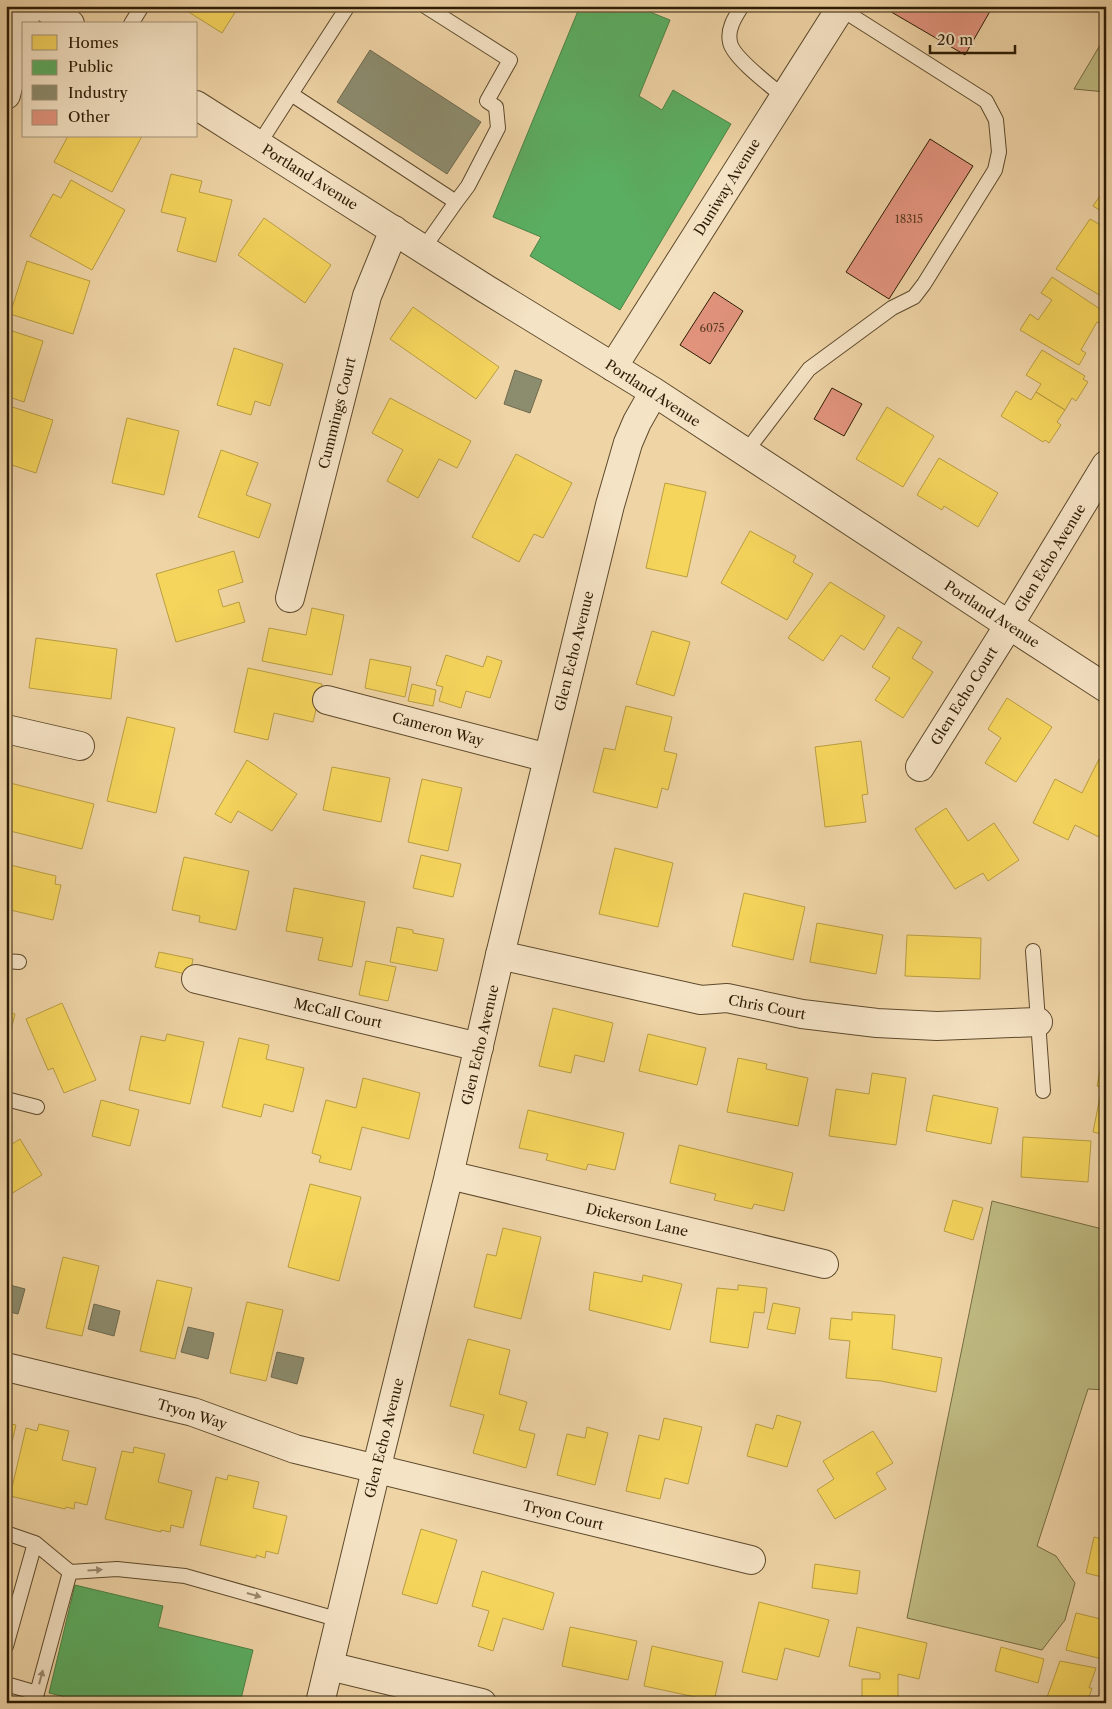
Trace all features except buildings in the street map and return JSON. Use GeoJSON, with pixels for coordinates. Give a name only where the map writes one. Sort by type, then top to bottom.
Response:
{"type":"FeatureCollection","features":[{"type":"Feature","properties":{"kind":"street"},"geometry":{"type":"LineString","coordinates":[[24,22],[28,6]]}},
{"type":"Feature","properties":{"kind":"street"},"geometry":{"type":"LineString","coordinates":[[43,6],[67,22]]}},
{"type":"Feature","properties":{"kind":"street","name":"Duniway Avenue"},"geometry":{"type":"LineString","coordinates":[[613,367],[841,8]]}},
{"type":"Feature","properties":{"kind":"street"},"geometry":{"type":"LineString","coordinates":[[6,95],[22,30]]}},
{"type":"Feature","properties":{"kind":"street","name":"Portland Avenue"},"geometry":{"type":"LineString","coordinates":[[198,106],[654,392],[744,453],[1106,688]]}},
{"type":"Feature","properties":{"kind":"street","name":"Cummings Court"},"geometry":{"type":"LineString","coordinates":[[290,598],[367,296],[394,230]]}},
{"type":"Feature","properties":{"kind":"street","name":"Glen Echo Avenue"},"geometry":{"type":"LineString","coordinates":[[320,1703],[450,1175],[500,955],[621,463],[637,422],[654,392]]}},
{"type":"Feature","properties":{"kind":"street","name":"Glen Echo Avenue"},"geometry":{"type":"LineString","coordinates":[[1009,625],[1106,465]]}},
{"type":"Feature","properties":{"kind":"street","name":"Glen Echo Court"},"geometry":{"type":"LineString","coordinates":[[920,767],[1009,625]]}},
{"type":"Feature","properties":{"kind":"street","name":"Cameron Way"},"geometry":{"type":"LineString","coordinates":[[328,700],[548,758]]}},
{"type":"Feature","properties":{"kind":"street"},"geometry":{"type":"LineString","coordinates":[[6,729],[80,746]]}},
{"type":"Feature","properties":{"kind":"street","name":"Chris Court"},"geometry":{"type":"LineString","coordinates":[[500,955],[701,1000],[727,998],[802,1014],[877,1023],[937,1026],[1038,1022]]}},
{"type":"Feature","properties":{"kind":"street","name":"McCall Court"},"geometry":{"type":"LineString","coordinates":[[196,979],[479,1047]]}},
{"type":"Feature","properties":{"kind":"street","name":"Dickerson Lane"},"geometry":{"type":"LineString","coordinates":[[450,1175],[824,1264]]}},
{"type":"Feature","properties":{"kind":"street","name":"Tryon Way"},"geometry":{"type":"LineString","coordinates":[[6,1367],[194,1412],[296,1449],[376,1470]]}},
{"type":"Feature","properties":{"kind":"street","name":"Tryon Court"},"geometry":{"type":"LineString","coordinates":[[376,1470],[751,1560]]}},
{"type":"Feature","properties":{"kind":"street"},"geometry":{"type":"LineString","coordinates":[[329,1666],[482,1703]]}},
{"type":"Feature","properties":{"kind":"lane"},"geometry":{"type":"LineString","coordinates":[[132,22],[142,6]]}},
{"type":"Feature","properties":{"kind":"lane"},"geometry":{"type":"LineString","coordinates":[[258,144],[348,6]]}},
{"type":"Feature","properties":{"kind":"lane"},"geometry":{"type":"LineString","coordinates":[[423,249],[468,186],[498,128],[496,107],[487,101],[510,60],[426,6]]}},
{"type":"Feature","properties":{"kind":"lane"},"geometry":{"type":"LineString","coordinates":[[742,6],[731,24],[730,43],[740,58],[784,97]]}},
{"type":"Feature","properties":{"kind":"lane"},"geometry":{"type":"LineString","coordinates":[[744,453],[809,368],[892,308],[914,297],[995,170],[999,152],[996,120],[986,101],[841,8]]}},
{"type":"Feature","properties":{"kind":"lane"},"geometry":{"type":"LineString","coordinates":[[292,94],[456,202]]}},
{"type":"Feature","properties":{"kind":"lane"},"geometry":{"type":"LineString","coordinates":[[1033,951],[1043,1091]]}},
{"type":"Feature","properties":{"kind":"lane"},"geometry":{"type":"LineString","coordinates":[[6,1099],[37,1107]]}},
{"type":"Feature","properties":{"kind":"lane"},"geometry":{"type":"LineString","coordinates":[[6,1533],[35,1543],[70,1572],[117,1569],[185,1576],[340,1620]]}},
{"type":"Feature","properties":{"kind":"lane"},"geometry":{"type":"LineString","coordinates":[[6,1646],[35,1543]]}},
{"type":"Feature","properties":{"kind":"lane"},"geometry":{"type":"LineString","coordinates":[[6,1684],[37,1693],[70,1572]]}},
{"type":"Feature","properties":{"kind":"shaded area"},"geometry":{"type":"Polygon","coordinates":[[[1106,35],[1106,92],[1074,89],[1106,35]]]}},
{"type":"Feature","properties":{"kind":"shaded area"},"geometry":{"type":"Polygon","coordinates":[[[992,1201],[1106,1230],[1106,1390],[1088,1389],[1037,1546],[1056,1556],[1075,1583],[1065,1620],[1042,1650],[907,1618],[992,1201]]]}}]}
